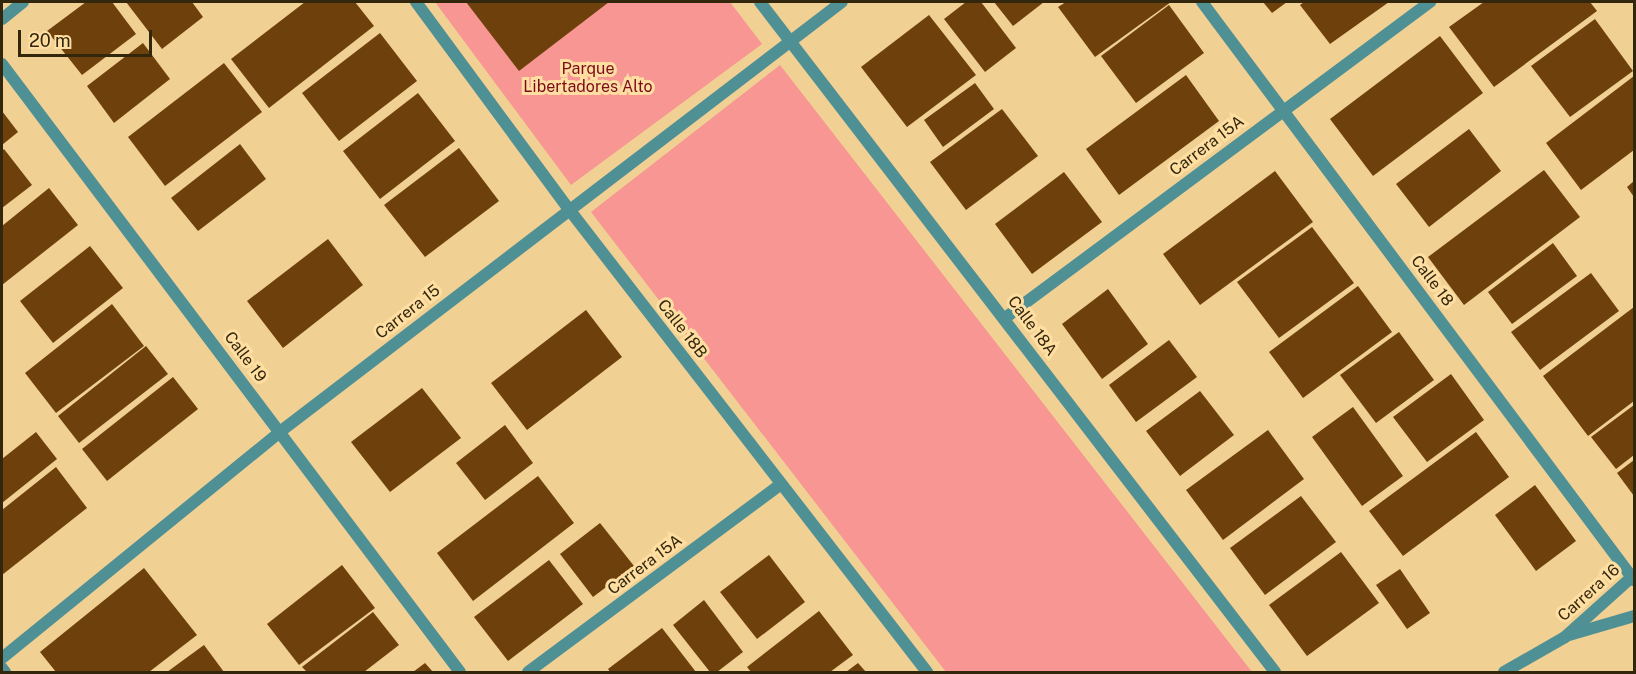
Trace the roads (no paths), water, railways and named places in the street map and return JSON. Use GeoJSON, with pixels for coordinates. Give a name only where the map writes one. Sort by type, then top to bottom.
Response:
{"type":"FeatureCollection","features":[{"type":"Feature","properties":{"kind":"street"},"geometry":{"type":"LineString","coordinates":[[2,19],[23,2]]}},
{"type":"Feature","properties":{"kind":"street","name":"Calle 18B"},"geometry":{"type":"LineString","coordinates":[[416,2],[568,208],[927,672]]}},
{"type":"Feature","properties":{"kind":"street","name":"Calle 18A"},"geometry":{"type":"LineString","coordinates":[[760,2],[1275,672]]}},
{"type":"Feature","properties":{"kind":"street","name":"Carrera 15"},"geometry":{"type":"LineString","coordinates":[[2,658],[281,431],[568,208],[842,2]]}},
{"type":"Feature","properties":{"kind":"street","name":"Calle 18"},"geometry":{"type":"LineString","coordinates":[[1202,2],[1634,577]]}},
{"type":"Feature","properties":{"kind":"street","name":"Carrera 15A"},"geometry":{"type":"LineString","coordinates":[[1005,318],[1283,109],[1430,2]]}},
{"type":"Feature","properties":{"kind":"street","name":"Calle 19"},"geometry":{"type":"LineString","coordinates":[[2,64],[281,431],[460,672]]}},
{"type":"Feature","properties":{"kind":"street","name":"Carrera 15A"},"geometry":{"type":"LineString","coordinates":[[528,672],[781,484]]}},
{"type":"Feature","properties":{"kind":"street","name":"Carrera 16"},"geometry":{"type":"LineString","coordinates":[[1504,672],[1565,637],[1634,577]]}},
{"type":"Feature","properties":{"kind":"street","name":"Carrera 16"},"geometry":{"type":"LineString","coordinates":[[1565,637],[1635,616]]}},
{"type":"Feature","properties":{"kind":"street"},"geometry":{"type":"LineString","coordinates":[[2,668],[5,672]]}},
{"type":"Feature","properties":{"kind":"park label","name":"Parque Libertadores Alto"},"geometry":{"type":"Point","coordinates":[588,78]}}]}
